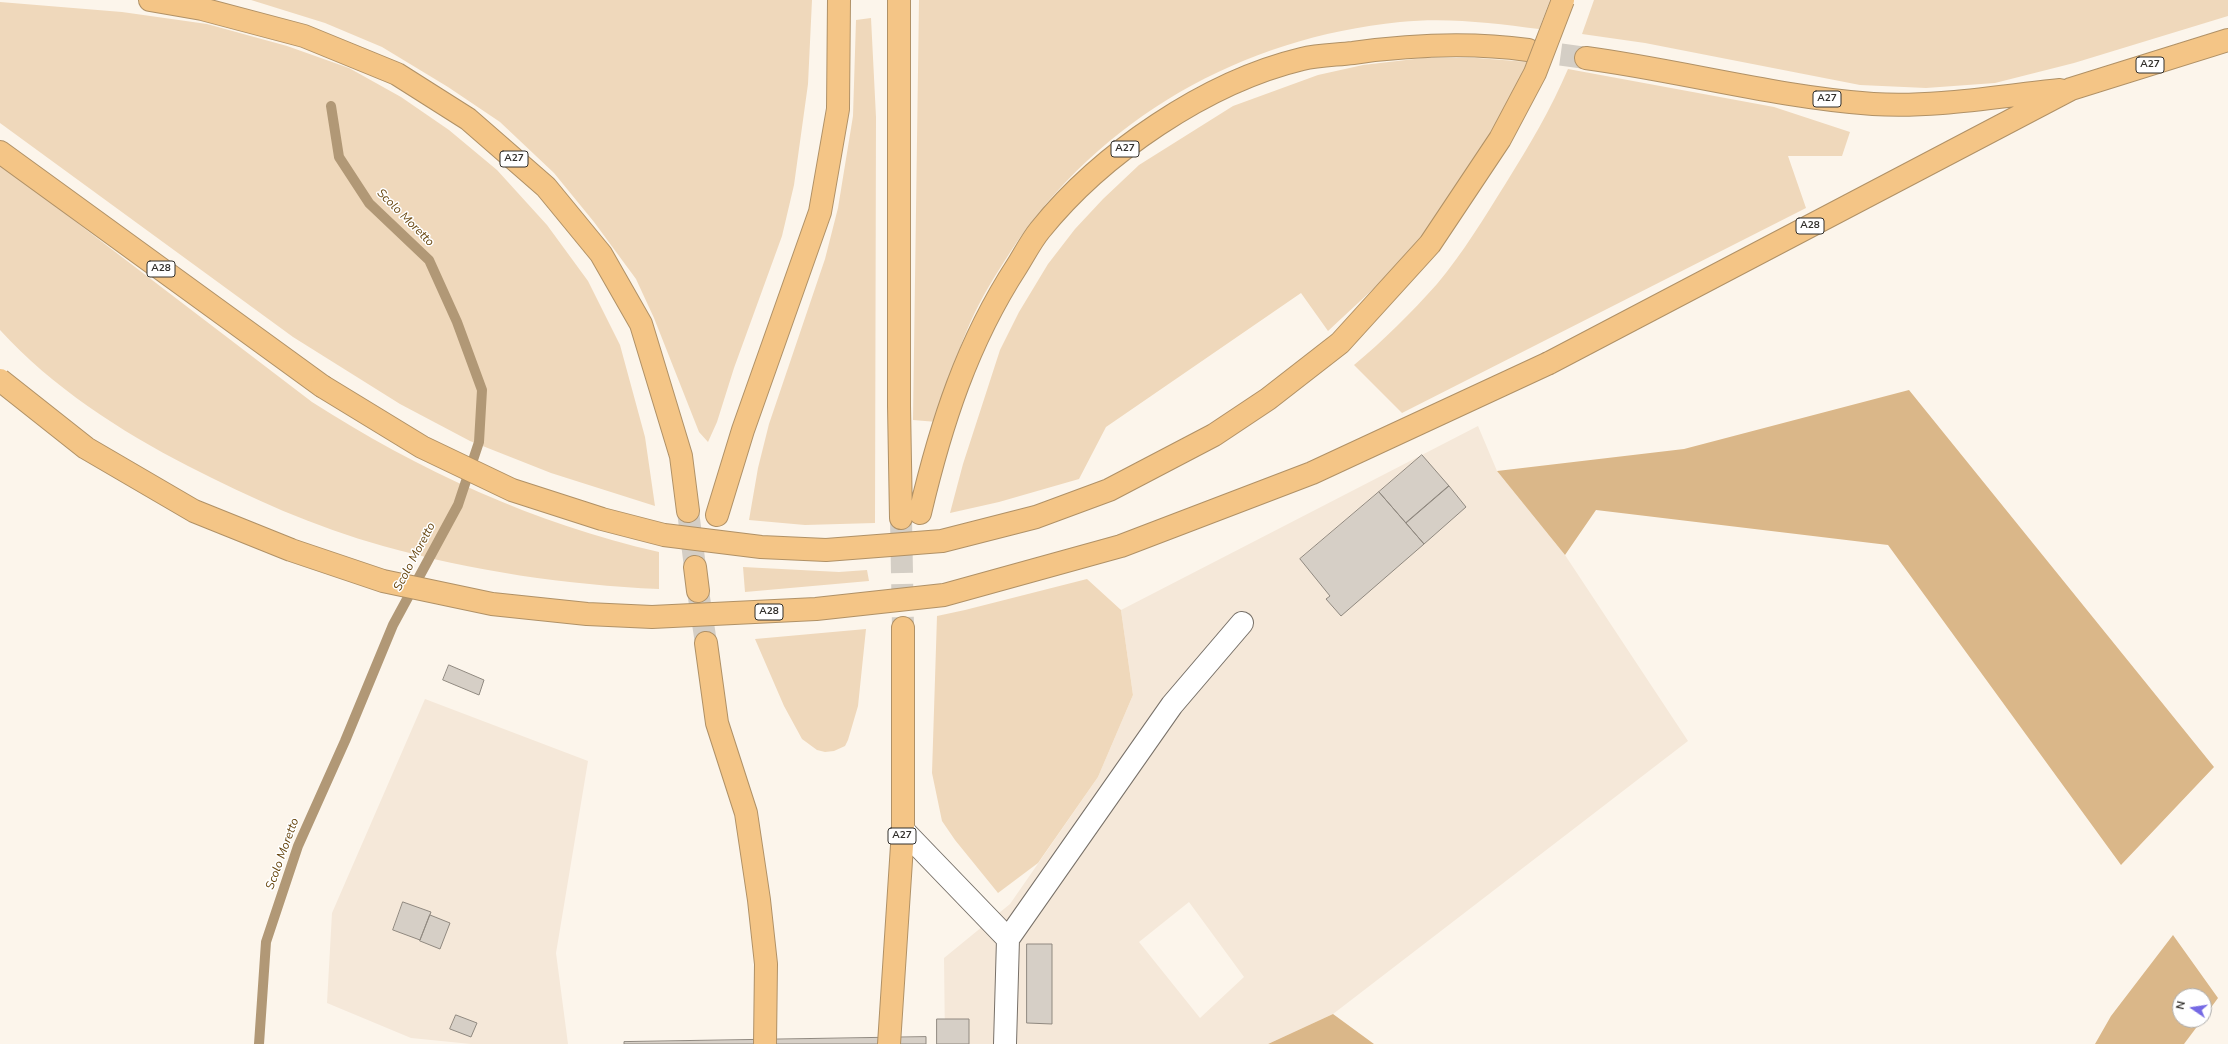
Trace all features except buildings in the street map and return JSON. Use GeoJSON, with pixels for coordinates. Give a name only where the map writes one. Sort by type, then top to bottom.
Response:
{"type":"FeatureCollection","features":[{"type":"Feature","properties":{"kind":"highway","name":"A27"},"geometry":{"type":"LineString","coordinates":[[150,0],[202,9],[304,36],[397,74],[468,119],[546,187],[601,254],[641,324],[681,456],[688,511]]}},
{"type":"Feature","properties":{"kind":"highway","name":"A27"},"geometry":{"type":"LineString","coordinates":[[899,0],[899,406],[911,515],[932,461],[957,382],[996,298],[1040,231],[1088,178],[1157,125],[1228,85],[1302,59],[1409,46],[1506,47],[1528,50]]}},
{"type":"Feature","properties":{"kind":"highway","name":"A28"},"geometry":{"type":"LineString","coordinates":[[0,152],[322,386],[422,447],[512,490],[602,520],[664,534],[761,547],[826,550],[942,541],[1036,517],[1109,490],[1214,435],[1268,399],[1340,343],[1430,244],[1500,139],[1535,74],[1563,0]]}},
{"type":"Feature","properties":{"kind":"highway"},"geometry":{"type":"LineString","coordinates":[[717,515],[743,430],[820,212],[838,109],[839,1]]}},
{"type":"Feature","properties":{"kind":"highway","name":"A27"},"geometry":{"type":"LineString","coordinates":[[1586,58],[1798,96],[1875,104],[1934,103],[2071,89],[2228,40]]}},
{"type":"Feature","properties":{"kind":"highway","name":"A28"},"geometry":{"type":"LineString","coordinates":[[0,380],[86,448],[194,511],[291,550],[383,581],[492,604],[587,614],[652,617],[816,609],[944,595],[1113,548],[1312,472],[1549,364],[2071,89]]}},
{"type":"Feature","properties":{"kind":"highway","name":"A27"},"geometry":{"type":"LineString","coordinates":[[889,1044],[903,830],[903,628]]}},
{"type":"Feature","properties":{"kind":"highway"},"geometry":{"type":"LineString","coordinates":[[706,643],[717,723],[746,813],[759,900],[766,964],[765,1044]]}},
{"type":"Feature","properties":{"kind":"lane"},"geometry":{"type":"LineString","coordinates":[[1005,1044],[1008,939],[1172,705],[1242,622]]}},
{"type":"Feature","properties":{"kind":"lane"},"geometry":{"type":"LineString","coordinates":[[903,830],[1008,939]]}},
{"type":"Feature","properties":{"kind":"shaded area"},"geometry":{"type":"Polygon","coordinates":[[[251,0],[812,0],[808,84],[794,185],[782,236],[734,368],[717,422],[708,442],[699,432],[654,318],[636,279],[594,222],[554,173],[500,122],[448,87],[382,47],[325,23],[251,0]]]}},
{"type":"Feature","properties":{"kind":"shaded area"},"geometry":{"type":"Polygon","coordinates":[[[919,0],[1550,0],[1539,29],[1453,20],[1400,22],[1342,31],[1285,46],[1231,66],[1180,92],[1132,124],[1087,161],[1047,203],[1011,251],[989,286],[970,323],[960,347],[937,422],[913,420],[919,0]]]}},
{"type":"Feature","properties":{"kind":"shaded area"},"geometry":{"type":"Polygon","coordinates":[[[1594,0],[2228,0],[2228,16],[2074,63],[1995,83],[1926,88],[1860,85],[1645,43],[1582,34],[1594,0]]]}},
{"type":"Feature","properties":{"kind":"shaded area"},"geometry":{"type":"Polygon","coordinates":[[[0,2],[122,12],[207,24],[287,46],[349,68],[401,97],[449,130],[497,170],[547,225],[588,281],[620,345],[645,437],[655,506],[551,473],[470,441],[400,404],[293,337],[0,123],[0,2]]]}},
{"type":"Feature","properties":{"kind":"shaded area"},"geometry":{"type":"Polygon","coordinates":[[[871,18],[876,117],[875,523],[805,525],[749,520],[758,468],[769,424],[825,259],[838,208],[853,116],[856,20],[871,18]]]}},
{"type":"Feature","properties":{"kind":"shaded area"},"geometry":{"type":"Polygon","coordinates":[[[1423,58],[1477,58],[1528,62],[1499,124],[1427,232],[1387,276],[1328,331],[1301,293],[1106,427],[1079,479],[999,502],[950,513],[963,464],[1000,350],[1019,312],[1048,264],[1075,229],[1103,199],[1139,165],[1233,106],[1318,75],[1363,65],[1423,58]]]}},
{"type":"Feature","properties":{"kind":"shaded area"},"geometry":{"type":"Polygon","coordinates":[[[1568,69],[1774,107],[1850,132],[1842,156],[1788,156],[1806,208],[1402,413],[1354,365],[1407,316],[1437,284],[1456,260],[1515,169],[1547,113],[1568,69]]]}},
{"type":"Feature","properties":{"kind":"shaded area"},"geometry":{"type":"Polygon","coordinates":[[[0,164],[312,402],[352,427],[436,472],[523,510],[567,526],[659,552],[659,589],[590,584],[485,570],[383,546],[333,530],[283,511],[188,466],[112,423],[64,389],[20,351],[0,330],[0,164]]]}},
{"type":"Feature","properties":{"kind":"shaded area"},"geometry":{"type":"Polygon","coordinates":[[[1909,390],[2214,767],[2121,865],[1888,545],[1596,510],[1565,555],[1497,471],[1684,449],[1909,390]]]}},
{"type":"Feature","properties":{"kind":"shaded area"},"geometry":{"type":"Polygon","coordinates":[[[1478,426],[1497,471],[1565,555],[1688,741],[1333,1014],[1268,1044],[945,1044],[944,958],[1010,904],[1098,777],[1133,695],[1121,610],[1478,426]],[[1189,902],[1139,942],[1200,1018],[1244,977],[1189,902]]]}},
{"type":"Feature","properties":{"kind":"shaded area"},"geometry":{"type":"Polygon","coordinates":[[[743,567],[839,572],[867,570],[869,581],[745,592],[743,567]]]}},
{"type":"Feature","properties":{"kind":"shaded area"},"geometry":{"type":"Polygon","coordinates":[[[1087,579],[1121,610],[1133,695],[1098,777],[1038,863],[998,893],[955,840],[942,821],[932,773],[937,616],[1087,579]]]}},
{"type":"Feature","properties":{"kind":"shaded area"},"geometry":{"type":"Polygon","coordinates":[[[866,629],[858,706],[848,740],[845,746],[834,751],[825,752],[817,750],[802,739],[784,706],[755,639],[866,629]]]}},
{"type":"Feature","properties":{"kind":"shaded area"},"geometry":{"type":"Polygon","coordinates":[[[425,699],[588,761],[556,953],[568,1044],[471,1044],[411,1038],[327,1003],[332,913],[425,699]]]}},
{"type":"Feature","properties":{"kind":"shaded area"},"geometry":{"type":"Polygon","coordinates":[[[2173,935],[2211,988],[2172,988],[2172,1028],[2196,1028],[2184,1044],[2095,1044],[2111,1016],[2173,935]]]}},
{"type":"Feature","properties":{"kind":"shaded area"},"geometry":{"type":"Polygon","coordinates":[[[2212,990],[2218,998],[2212,1006],[2212,990]]]}},
{"type":"Feature","properties":{"kind":"shaded area"},"geometry":{"type":"Polygon","coordinates":[[[1333,1014],[1374,1044],[1268,1044],[1333,1014]]]}},
{"type":"Feature","properties":{"kind":"waterway","name":"Scolo Moretto"},"geometry":{"type":"LineString","coordinates":[[259,1044],[266,942],[298,846],[345,741],[393,625],[458,505],[479,442],[482,390],[457,322],[429,260],[369,203],[339,157],[331,106]]}},
{"type":"Feature","properties":{"kind":"tunnel"},"geometry":{"type":"LineString","coordinates":[[1528,50],[1586,58]]}},
{"type":"Feature","properties":{"kind":"tunnel"},"geometry":{"type":"LineString","coordinates":[[688,511],[695,567]]}},
{"type":"Feature","properties":{"kind":"tunnel"},"geometry":{"type":"LineString","coordinates":[[901,518],[903,628]]}},
{"type":"Feature","properties":{"kind":"tunnel"},"geometry":{"type":"LineString","coordinates":[[698,591],[706,643]]}}]}
